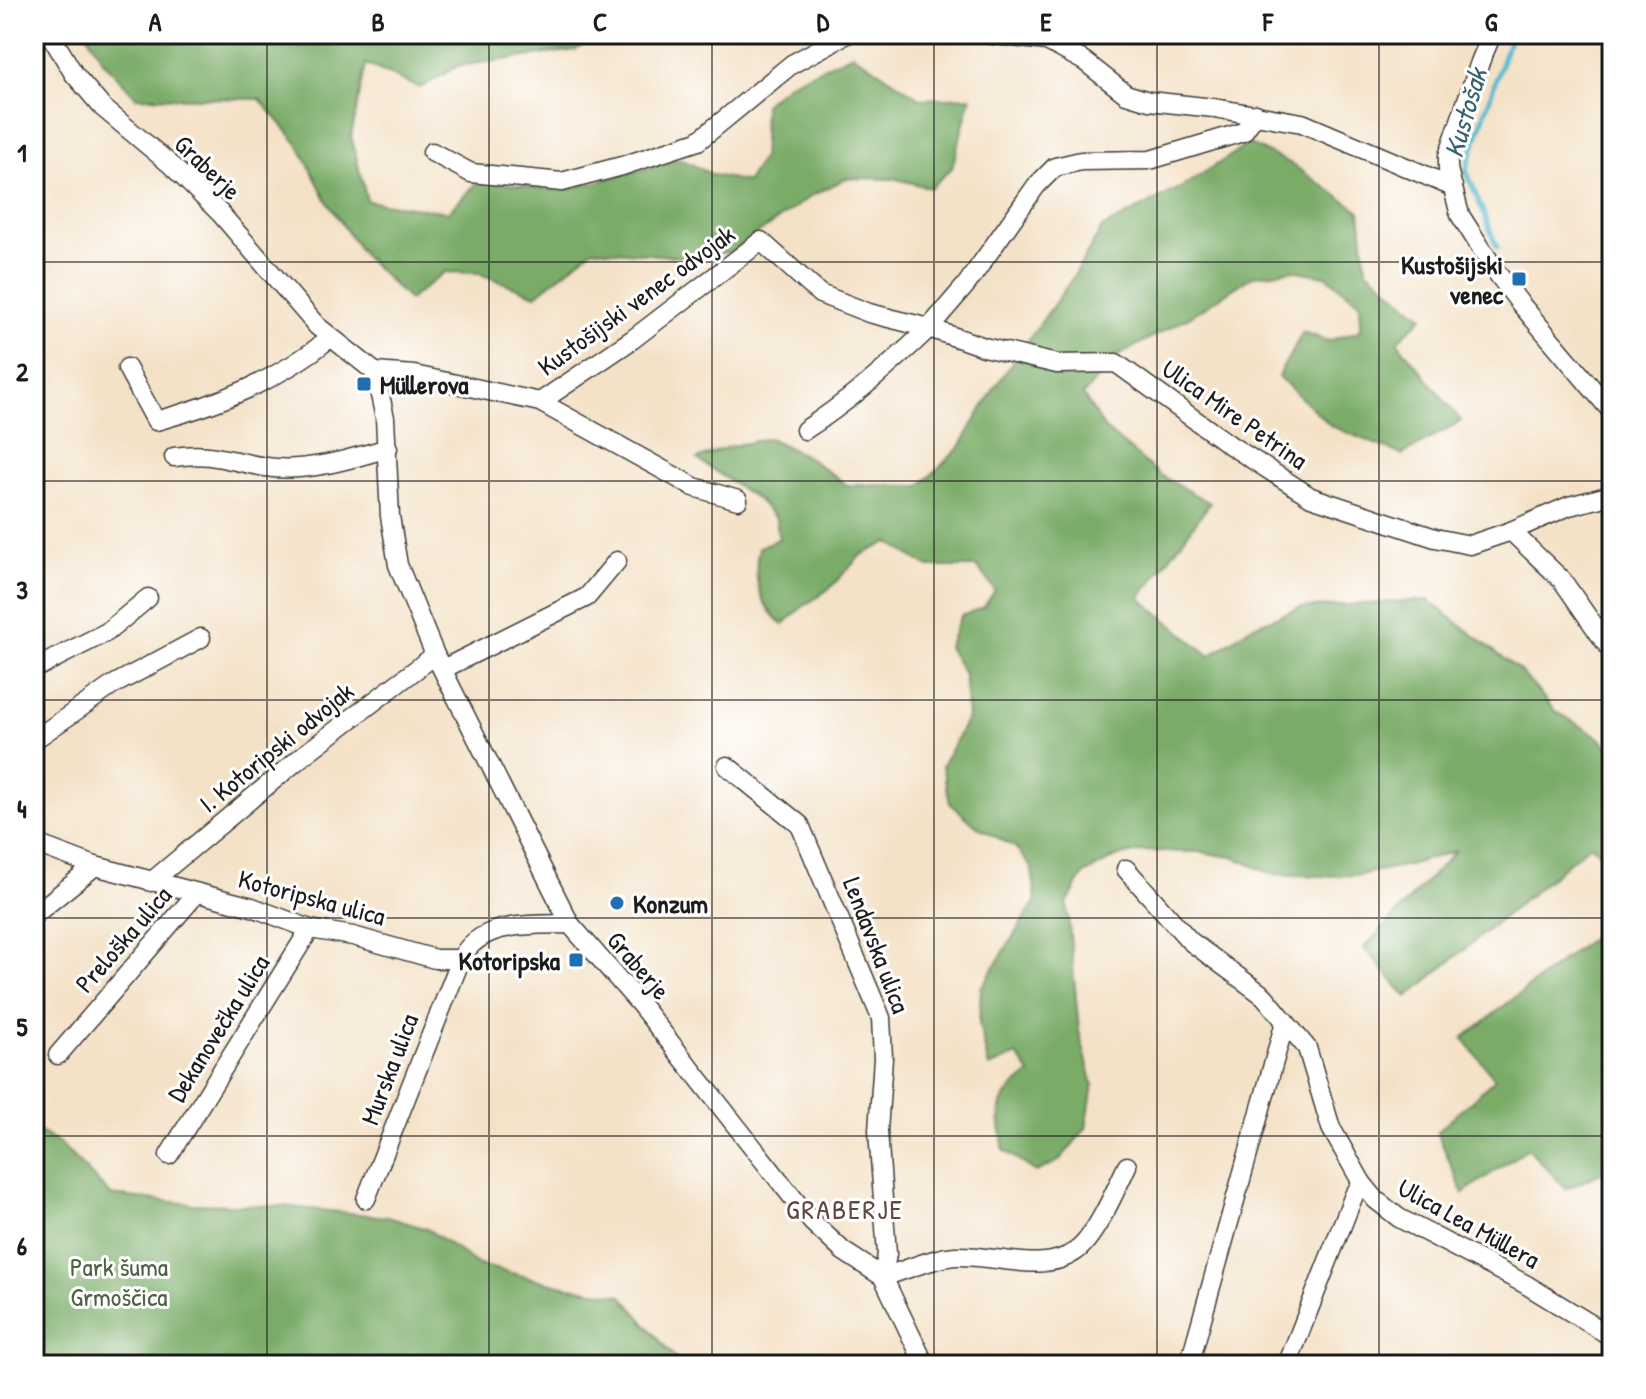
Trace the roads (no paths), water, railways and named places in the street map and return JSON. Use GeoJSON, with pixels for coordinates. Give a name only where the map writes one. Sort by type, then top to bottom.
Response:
{"type":"FeatureCollection","features":[{"type":"Feature","properties":{"kind":"street","name":"Graberje"},"geometry":{"type":"LineString","coordinates":[[50,34],[74,74],[102,107],[170,164],[220,213],[289,296],[330,338],[375,372],[385,418],[390,516],[398,565],[439,662],[570,924],[639,1003],[812,1222],[843,1251],[883,1277]]}},
{"type":"Feature","properties":{"kind":"street"},"geometry":{"type":"LineString","coordinates":[[432,152],[471,173],[562,182],[622,166],[698,141],[792,64],[847,34]]}},
{"type":"Feature","properties":{"kind":"street"},"geometry":{"type":"LineString","coordinates":[[986,34],[1047,41],[1084,61],[1126,94],[1166,104],[1256,114],[1302,123],[1453,187]]}},
{"type":"Feature","properties":{"kind":"street"},"geometry":{"type":"LineString","coordinates":[[1492,34],[1448,156],[1460,215],[1497,273],[1612,412]]}},
{"type":"Feature","properties":{"kind":"street"},"geometry":{"type":"LineString","coordinates":[[805,430],[887,370],[929,328],[966,285],[1036,186],[1055,167],[1081,161],[1150,160],[1243,132],[1256,114]]}},
{"type":"Feature","properties":{"kind":"street","name":"Kustošijski venec odvojak"},"geometry":{"type":"LineString","coordinates":[[540,402],[633,339],[761,241],[820,294],[869,313],[929,328]]}},
{"type":"Feature","properties":{"kind":"street","name":"Ulica Mire Petrina"},"geometry":{"type":"LineString","coordinates":[[929,328],[984,347],[1057,364],[1116,363],[1219,438],[1311,497],[1435,538],[1470,545],[1569,506],[1612,495]]}},
{"type":"Feature","properties":{"kind":"street"},"geometry":{"type":"LineString","coordinates":[[127,368],[156,421],[241,392],[289,369],[330,338]]}},
{"type":"Feature","properties":{"kind":"street"},"geometry":{"type":"LineString","coordinates":[[375,372],[414,375],[540,402],[694,487],[738,500]]}},
{"type":"Feature","properties":{"kind":"street"},"geometry":{"type":"LineString","coordinates":[[174,457],[206,455],[267,467],[300,467],[352,459],[388,448]]}},
{"type":"Feature","properties":{"kind":"street"},"geometry":{"type":"LineString","coordinates":[[1511,531],[1562,580],[1612,652]]}},
{"type":"Feature","properties":{"kind":"street","name":"I. Kotoripski odvojak"},"geometry":{"type":"LineString","coordinates":[[151,882],[305,754],[439,662],[587,597],[617,561]]}},
{"type":"Feature","properties":{"kind":"street"},"geometry":{"type":"LineString","coordinates":[[34,669],[107,632],[148,598]]}},
{"type":"Feature","properties":{"kind":"street"},"geometry":{"type":"LineString","coordinates":[[34,740],[113,685],[201,638]]}},
{"type":"Feature","properties":{"kind":"street","name":"Lendavska ulica"},"geometry":{"type":"LineString","coordinates":[[727,766],[800,825],[881,1018],[883,1058],[878,1131],[887,1254],[883,1277]]}},
{"type":"Feature","properties":{"kind":"street","name":"Kotoripska ulica"},"geometry":{"type":"LineString","coordinates":[[34,843],[95,866],[252,907],[310,929],[364,939],[435,959],[461,959]]}},
{"type":"Feature","properties":{"kind":"street"},"geometry":{"type":"LineString","coordinates":[[34,915],[95,866]]}},
{"type":"Feature","properties":{"kind":"street","name":"Ulica Lea Müllera"},"geometry":{"type":"LineString","coordinates":[[1126,869],[1190,941],[1264,996],[1307,1048],[1331,1128],[1362,1183],[1376,1200],[1399,1218],[1525,1284],[1612,1337]]}},
{"type":"Feature","properties":{"kind":"street","name":"Preloška ulica"},"geometry":{"type":"LineString","coordinates":[[58,1055],[196,894]]}},
{"type":"Feature","properties":{"kind":"street"},"geometry":{"type":"LineString","coordinates":[[461,959],[466,948],[486,933],[519,926],[570,924]]}},
{"type":"Feature","properties":{"kind":"street","name":"Dekanovečka ulica"},"geometry":{"type":"LineString","coordinates":[[169,1155],[310,929]]}},
{"type":"Feature","properties":{"kind":"street","name":"Murska ulica"},"geometry":{"type":"LineString","coordinates":[[366,1199],[461,959]]}},
{"type":"Feature","properties":{"kind":"street"},"geometry":{"type":"LineString","coordinates":[[1189,1365],[1285,1022]]}},
{"type":"Feature","properties":{"kind":"street"},"geometry":{"type":"LineString","coordinates":[[925,1365],[883,1277],[951,1256],[1048,1263],[1078,1251],[1107,1210],[1127,1166]]}},
{"type":"Feature","properties":{"kind":"street"},"geometry":{"type":"LineString","coordinates":[[1287,1365],[1354,1195],[1362,1183]]}},
{"type":"Feature","properties":{"kind":"waterway","name":"Kustošak"},"geometry":{"type":"LineString","coordinates":[[1497,247],[1466,170],[1511,34]]}},
{"type":"Feature","properties":{"kind":"place","name":"Kustošijski venec"},"geometry":{"type":"Point","coordinates":[1519,279]}},
{"type":"Feature","properties":{"kind":"place","name":"Müllerova"},"geometry":{"type":"Point","coordinates":[364,384]}},
{"type":"Feature","properties":{"kind":"place","name":"Konzum"},"geometry":{"type":"Point","coordinates":[617,903]}},
{"type":"Feature","properties":{"kind":"place","name":"Kotoripska"},"geometry":{"type":"Point","coordinates":[576,960]}},
{"type":"Feature","properties":{"kind":"district","name":"GRABERJE"},"geometry":{"type":"Point","coordinates":[845,1209]}},
{"type":"Feature","properties":{"kind":"park label","name":"Park šuma Grmoščica"},"geometry":{"type":"Point","coordinates":[119,1281]}}]}
